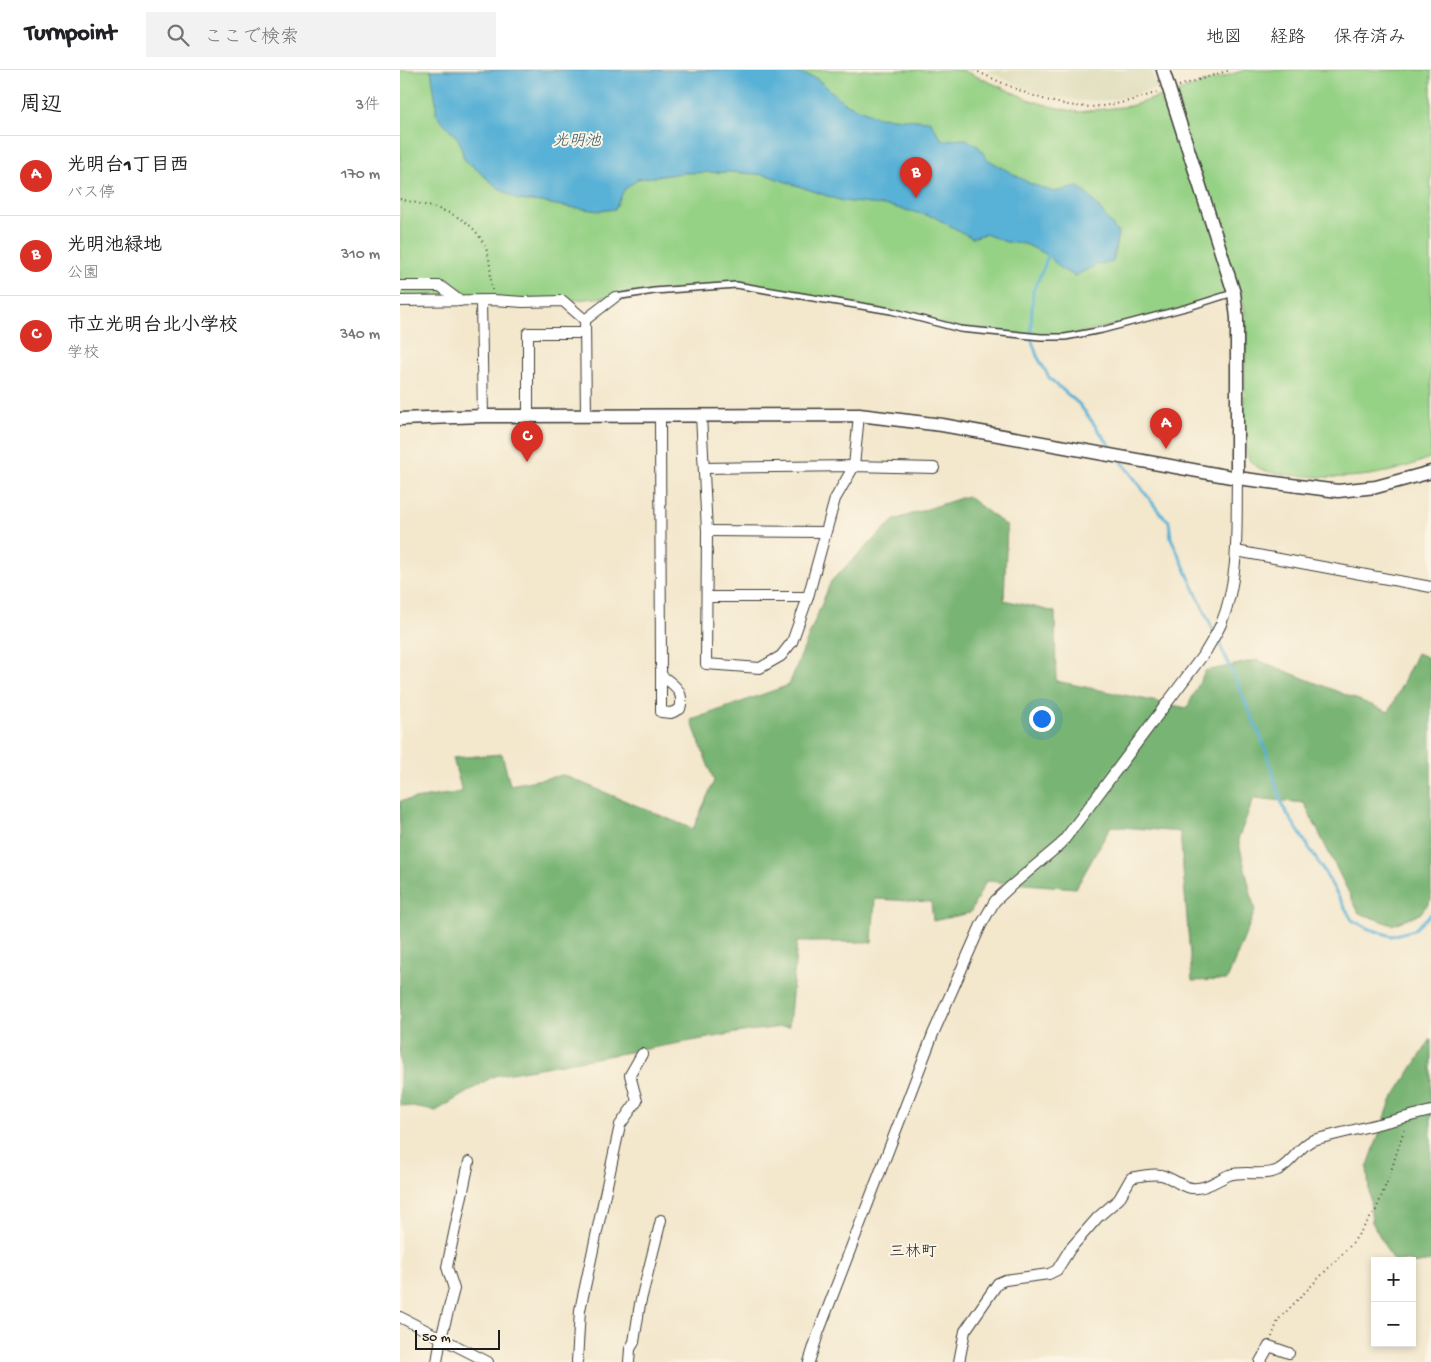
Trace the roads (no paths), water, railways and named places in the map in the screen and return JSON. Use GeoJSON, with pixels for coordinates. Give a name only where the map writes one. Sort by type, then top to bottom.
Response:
{"type":"FeatureCollection","features":[{"type":"Feature","properties":{"kind":"street"},"geometry":{"type":"LineString","coordinates":[[809,1362],[822,1322],[934,1034],[981,925],[996,901],[1010,886],[1062,844],[1206,651],[1220,625],[1228,604],[1235,568],[1236,551],[1237,318],[1234,293],[1163,70]]}},
{"type":"Feature","properties":{"kind":"street"},"geometry":{"type":"LineString","coordinates":[[400,286],[440,286],[460,301]]}},
{"type":"Feature","properties":{"kind":"street"},"geometry":{"type":"LineString","coordinates":[[585,320],[615,297]]}},
{"type":"Feature","properties":{"kind":"street"},"geometry":{"type":"LineString","coordinates":[[400,301],[563,301],[585,320],[586,416]]}},
{"type":"Feature","properties":{"kind":"street"},"geometry":{"type":"LineString","coordinates":[[481,301],[483,416]]}},
{"type":"Feature","properties":{"kind":"street"},"geometry":{"type":"LineString","coordinates":[[528,416],[528,332],[585,333]]}},
{"type":"Feature","properties":{"kind":"street"},"geometry":{"type":"LineString","coordinates":[[701,415],[708,531],[706,664],[760,668],[780,656],[792,642],[808,597],[835,499],[854,466],[858,415]]}},
{"type":"Feature","properties":{"kind":"street"},"geometry":{"type":"LineString","coordinates":[[400,419],[483,416],[858,415],[942,425],[1237,478],[1338,492],[1376,487],[1431,472]]}},
{"type":"Feature","properties":{"kind":"street"},"geometry":{"type":"LineString","coordinates":[[660,416],[661,675]]}},
{"type":"Feature","properties":{"kind":"street"},"geometry":{"type":"LineString","coordinates":[[704,468],[854,466],[934,468]]}},
{"type":"Feature","properties":{"kind":"street"},"geometry":{"type":"LineString","coordinates":[[708,531],[825,532]]}},
{"type":"Feature","properties":{"kind":"street"},"geometry":{"type":"LineString","coordinates":[[1236,551],[1431,587]]}},
{"type":"Feature","properties":{"kind":"street"},"geometry":{"type":"LineString","coordinates":[[707,597],[808,597]]}},
{"type":"Feature","properties":{"kind":"street"},"geometry":{"type":"LineString","coordinates":[[577,1362],[580,1310],[586,1281],[620,1125],[638,1101],[630,1075],[642,1054]]}},
{"type":"Feature","properties":{"kind":"street"},"geometry":{"type":"LineString","coordinates":[[959,1362],[965,1331],[998,1283],[1005,1280],[1049,1274],[1057,1270],[1070,1250],[1098,1217],[1119,1199],[1131,1178],[1151,1175],[1162,1176],[1187,1188],[1199,1188],[1229,1175],[1268,1173],[1276,1171],[1295,1157],[1305,1143],[1431,1111]]}},
{"type":"Feature","properties":{"kind":"street"},"geometry":{"type":"LineString","coordinates":[[437,1362],[441,1338],[454,1289],[447,1267],[469,1162]]}},
{"type":"Feature","properties":{"kind":"street"},"geometry":{"type":"LineString","coordinates":[[629,1362],[640,1304],[661,1220]]}},
{"type":"Feature","properties":{"kind":"street"},"geometry":{"type":"LineString","coordinates":[[400,1317],[488,1362]]}},
{"type":"Feature","properties":{"kind":"street"},"geometry":{"type":"LineString","coordinates":[[1260,1362],[1269,1346],[1289,1353]]}},
{"type":"Feature","properties":{"kind":"lane"},"geometry":{"type":"LineString","coordinates":[[615,297],[654,291],[736,285],[891,311],[960,329],[1031,336],[1065,337],[1102,330],[1190,307],[1234,293]]}},
{"type":"Feature","properties":{"kind":"water","name":"光明池"},"geometry":{"type":"Polygon","coordinates":[[[431,70],[789,70],[816,78],[845,103],[878,117],[930,121],[942,140],[966,139],[979,147],[987,159],[1029,183],[1054,192],[1079,187],[1092,199],[1118,233],[1113,262],[1096,265],[1075,276],[1061,269],[1048,255],[1025,244],[1006,242],[985,234],[972,238],[934,217],[889,206],[842,201],[766,175],[730,172],[683,173],[638,179],[624,190],[615,209],[600,211],[517,200],[497,187],[464,159],[459,140],[436,114],[431,70]]]}},
{"type":"Feature","properties":{"kind":"waterway"},"geometry":{"type":"LineString","coordinates":[[1049,252],[1033,291],[1032,341],[1037,356],[1050,379],[1079,404],[1114,451]]}},
{"type":"Feature","properties":{"kind":"waterway"},"geometry":{"type":"LineString","coordinates":[[1122,462],[1160,513],[1169,521],[1171,538],[1214,632]]}},
{"type":"Feature","properties":{"kind":"waterway"},"geometry":{"type":"LineString","coordinates":[[1217,638],[1263,742],[1283,807],[1352,920],[1367,928],[1391,936],[1414,930],[1431,914]]}},
{"type":"Feature","properties":{"kind":"place","name":"光明池緑地"},"geometry":{"type":"Point","coordinates":[916,198]}},
{"type":"Feature","properties":{"kind":"place","name":"光明台1丁目西"},"geometry":{"type":"Point","coordinates":[1166,449]}},
{"type":"Feature","properties":{"kind":"place","name":"市立光明台北小学校"},"geometry":{"type":"Point","coordinates":[527,462]}},
{"type":"Feature","properties":{"kind":"district","name":"三林町"},"geometry":{"type":"Point","coordinates":[913,1250]}}]}
